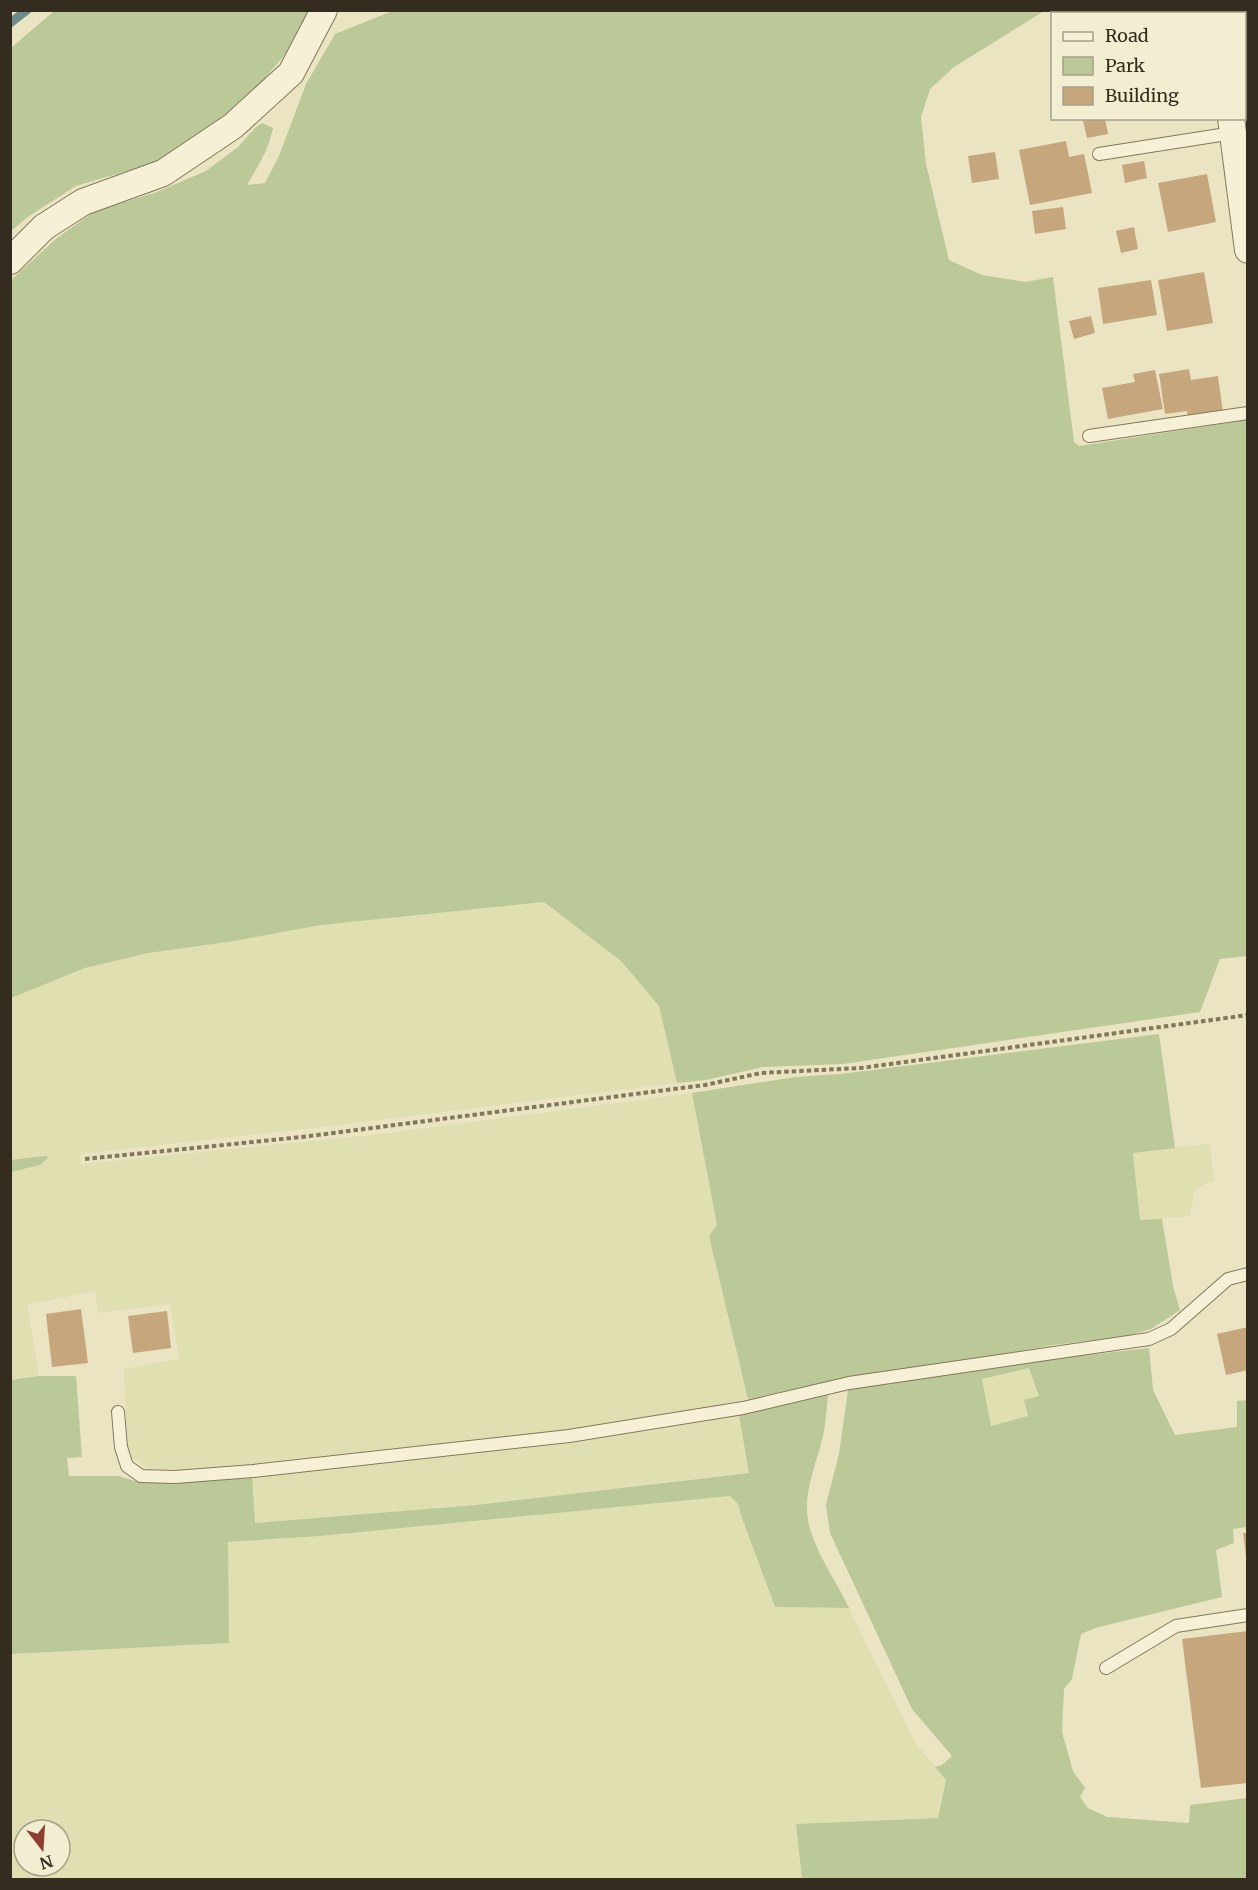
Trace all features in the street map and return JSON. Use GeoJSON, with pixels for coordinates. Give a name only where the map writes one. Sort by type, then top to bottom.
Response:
{"type":"FeatureCollection","features":[{"type":"Feature","properties":{"kind":"street"},"geometry":{"type":"LineString","coordinates":[[10,261],[44,227],[83,202],[163,173],[233,126],[291,73],[324,10]]}},
{"type":"Feature","properties":{"kind":"street"},"geometry":{"type":"LineString","coordinates":[[1232,126],[1248,250]]}},
{"type":"Feature","properties":{"kind":"lane"},"geometry":{"type":"LineString","coordinates":[[1099,154],[1232,126]]}},
{"type":"Feature","properties":{"kind":"lane"},"geometry":{"type":"LineString","coordinates":[[1089,436],[1248,413]]}},
{"type":"Feature","properties":{"kind":"lane"},"geometry":{"type":"LineString","coordinates":[[118,1412],[121,1447],[127,1466],[141,1476],[175,1477],[245,1472],[569,1436],[743,1408],[849,1383],[1149,1339],[1171,1329],[1228,1279],[1248,1274]]}},
{"type":"Feature","properties":{"kind":"lane"},"geometry":{"type":"LineString","coordinates":[[1106,1668],[1176,1626],[1248,1615]]}},
{"type":"Feature","properties":{"kind":"path"},"geometry":{"type":"LineString","coordinates":[[85,1159],[360,1130],[688,1087],[761,1073],[861,1068],[1248,1015]]}},
{"type":"Feature","properties":{"kind":"green space"},"geometry":{"type":"Polygon","coordinates":[[[395,10],[1044,11],[954,67],[930,89],[921,117],[926,164],[949,260],[982,275],[1025,282],[1053,277],[1074,442],[1079,446],[1247,420],[1247,956],[1220,959],[1200,1012],[843,1064],[763,1067],[706,1080],[677,1083],[659,1006],[621,961],[544,902],[321,925],[228,942],[148,953],[85,968],[11,998],[11,280],[57,238],[95,211],[157,192],[206,171],[238,147],[262,123],[273,128],[266,151],[247,185],[265,183],[279,156],[306,84],[335,34],[395,10]]]}},
{"type":"Feature","properties":{"kind":"green space"},"geometry":{"type":"Polygon","coordinates":[[[54,11],[311,11],[300,33],[282,58],[232,117],[161,161],[76,186],[29,216],[11,231],[11,48],[54,11]]]}},
{"type":"Feature","properties":{"kind":"green space"},"geometry":{"type":"Polygon","coordinates":[[[1246,46],[1248,48],[1247,126],[1246,119],[1246,46]]]}},
{"type":"Feature","properties":{"kind":"green space"},"geometry":{"type":"Polygon","coordinates":[[[544,902],[621,961],[659,1006],[677,1083],[307,1129],[80,1154],[81,1164],[372,1135],[692,1093],[717,1225],[709,1236],[748,1399],[571,1430],[227,1466],[182,1470],[148,1468],[128,1456],[124,1369],[179,1359],[170,1304],[98,1313],[95,1291],[27,1305],[39,1376],[11,1380],[11,1172],[40,1165],[44,1156],[11,1160],[11,998],[85,968],[148,953],[228,942],[321,925],[544,902]]]}},
{"type":"Feature","properties":{"kind":"green space"},"geometry":{"type":"Polygon","coordinates":[[[1159,1034],[1175,1148],[1133,1153],[1140,1220],[1162,1219],[1173,1286],[1180,1310],[1151,1329],[1127,1336],[1053,1345],[983,1358],[848,1377],[748,1399],[709,1236],[717,1225],[692,1093],[795,1077],[840,1074],[1159,1034]]]}},
{"type":"Feature","properties":{"kind":"green space"},"geometry":{"type":"Polygon","coordinates":[[[1210,1144],[1214,1181],[1195,1188],[1190,1216],[1140,1221],[1133,1152],[1210,1144]]]}},
{"type":"Feature","properties":{"kind":"green space"},"geometry":{"type":"Polygon","coordinates":[[[49,1157],[40,1165],[11,1172],[11,1160],[49,1157]]]}},
{"type":"Feature","properties":{"kind":"green space"},"geometry":{"type":"Polygon","coordinates":[[[1149,1348],[1153,1390],[1175,1435],[1237,1427],[1237,1401],[1247,1400],[1247,1527],[1233,1529],[1234,1543],[1216,1550],[1222,1597],[1095,1628],[1081,1634],[1072,1679],[1064,1689],[1062,1732],[1073,1771],[1085,1788],[1080,1797],[1088,1808],[1107,1817],[1189,1823],[1190,1805],[1247,1798],[1247,1879],[802,1879],[796,1824],[938,1818],[946,1780],[935,1767],[942,1765],[952,1756],[912,1709],[830,1533],[826,1505],[839,1454],[848,1390],[1037,1361],[1149,1348]],[[1029,1368],[982,1379],[991,1426],[1028,1416],[1024,1400],[1039,1396],[1029,1368]]]}},
{"type":"Feature","properties":{"kind":"green space"},"geometry":{"type":"Polygon","coordinates":[[[1029,1368],[1039,1396],[1028,1416],[991,1426],[982,1379],[1029,1368]]]}},
{"type":"Feature","properties":{"kind":"green space"},"geometry":{"type":"Polygon","coordinates":[[[39,1376],[76,1376],[82,1457],[67,1458],[69,1476],[118,1476],[138,1482],[252,1477],[255,1523],[476,1505],[749,1473],[739,1415],[828,1394],[824,1431],[811,1478],[807,1513],[812,1536],[849,1608],[775,1607],[738,1504],[730,1496],[320,1536],[228,1542],[229,1643],[11,1654],[11,1380],[39,1376]]]}},
{"type":"Feature","properties":{"kind":"green space"},"geometry":{"type":"Polygon","coordinates":[[[739,1415],[750,1472],[476,1505],[254,1523],[252,1477],[570,1443],[739,1415]]]}},
{"type":"Feature","properties":{"kind":"green space"},"geometry":{"type":"Polygon","coordinates":[[[730,1496],[738,1503],[775,1607],[849,1608],[916,1744],[946,1780],[938,1818],[796,1824],[802,1879],[11,1880],[11,1654],[228,1643],[227,1542],[320,1536],[730,1496]]]}},
{"type":"Feature","properties":{"kind":"building"},"geometry":{"type":"Polygon","coordinates":[[[1105,120],[1108,134],[1087,138],[1083,121],[1105,120]]]}},
{"type":"Feature","properties":{"kind":"building"},"geometry":{"type":"Polygon","coordinates":[[[1066,141],[1069,157],[1084,154],[1092,193],[1030,205],[1019,150],[1066,141]]]}},
{"type":"Feature","properties":{"kind":"building"},"geometry":{"type":"Polygon","coordinates":[[[995,152],[999,179],[972,183],[968,156],[995,152]]]}},
{"type":"Feature","properties":{"kind":"building"},"geometry":{"type":"Polygon","coordinates":[[[1144,161],[1147,178],[1125,183],[1122,165],[1144,161]]]}},
{"type":"Feature","properties":{"kind":"building"},"geometry":{"type":"Polygon","coordinates":[[[1207,174],[1216,222],[1168,232],[1158,183],[1207,174]]]}},
{"type":"Feature","properties":{"kind":"building"},"geometry":{"type":"Polygon","coordinates":[[[1063,207],[1066,229],[1035,234],[1032,211],[1063,207]]]}},
{"type":"Feature","properties":{"kind":"building"},"geometry":{"type":"Polygon","coordinates":[[[1134,227],[1138,249],[1121,253],[1116,231],[1134,227]]]}},
{"type":"Feature","properties":{"kind":"building"},"geometry":{"type":"Polygon","coordinates":[[[1204,272],[1213,323],[1167,331],[1158,280],[1204,272]]]}},
{"type":"Feature","properties":{"kind":"building"},"geometry":{"type":"Polygon","coordinates":[[[1151,280],[1157,315],[1103,324],[1098,288],[1151,280]]]}},
{"type":"Feature","properties":{"kind":"building"},"geometry":{"type":"Polygon","coordinates":[[[1091,316],[1095,333],[1074,339],[1069,321],[1091,316]]]}},
{"type":"Feature","properties":{"kind":"building"},"geometry":{"type":"Polygon","coordinates":[[[1189,369],[1191,380],[1218,376],[1223,413],[1188,418],[1187,411],[1165,414],[1159,374],[1189,369]]]}},
{"type":"Feature","properties":{"kind":"building"},"geometry":{"type":"Polygon","coordinates":[[[1155,370],[1163,409],[1108,419],[1102,388],[1135,382],[1133,374],[1155,370]]]}},
{"type":"Feature","properties":{"kind":"building"},"geometry":{"type":"Polygon","coordinates":[[[81,1309],[88,1363],[52,1367],[46,1314],[81,1309]]]}},
{"type":"Feature","properties":{"kind":"building"},"geometry":{"type":"Polygon","coordinates":[[[167,1311],[171,1348],[133,1353],[128,1316],[167,1311]]]}},
{"type":"Feature","properties":{"kind":"building"},"geometry":{"type":"Polygon","coordinates":[[[1248,1327],[1248,1370],[1226,1375],[1217,1334],[1248,1327]]]}},
{"type":"Feature","properties":{"kind":"building"},"geometry":{"type":"Polygon","coordinates":[[[1243,1533],[1248,1533],[1248,1556],[1246,1556],[1243,1533]]]}},
{"type":"Feature","properties":{"kind":"building"},"geometry":{"type":"Polygon","coordinates":[[[1248,1631],[1248,1783],[1201,1788],[1182,1639],[1248,1631]]]}},
{"type":"Feature","properties":{"kind":"waterway"},"geometry":{"type":"LineString","coordinates":[[10,23],[27,10]]}}]}
